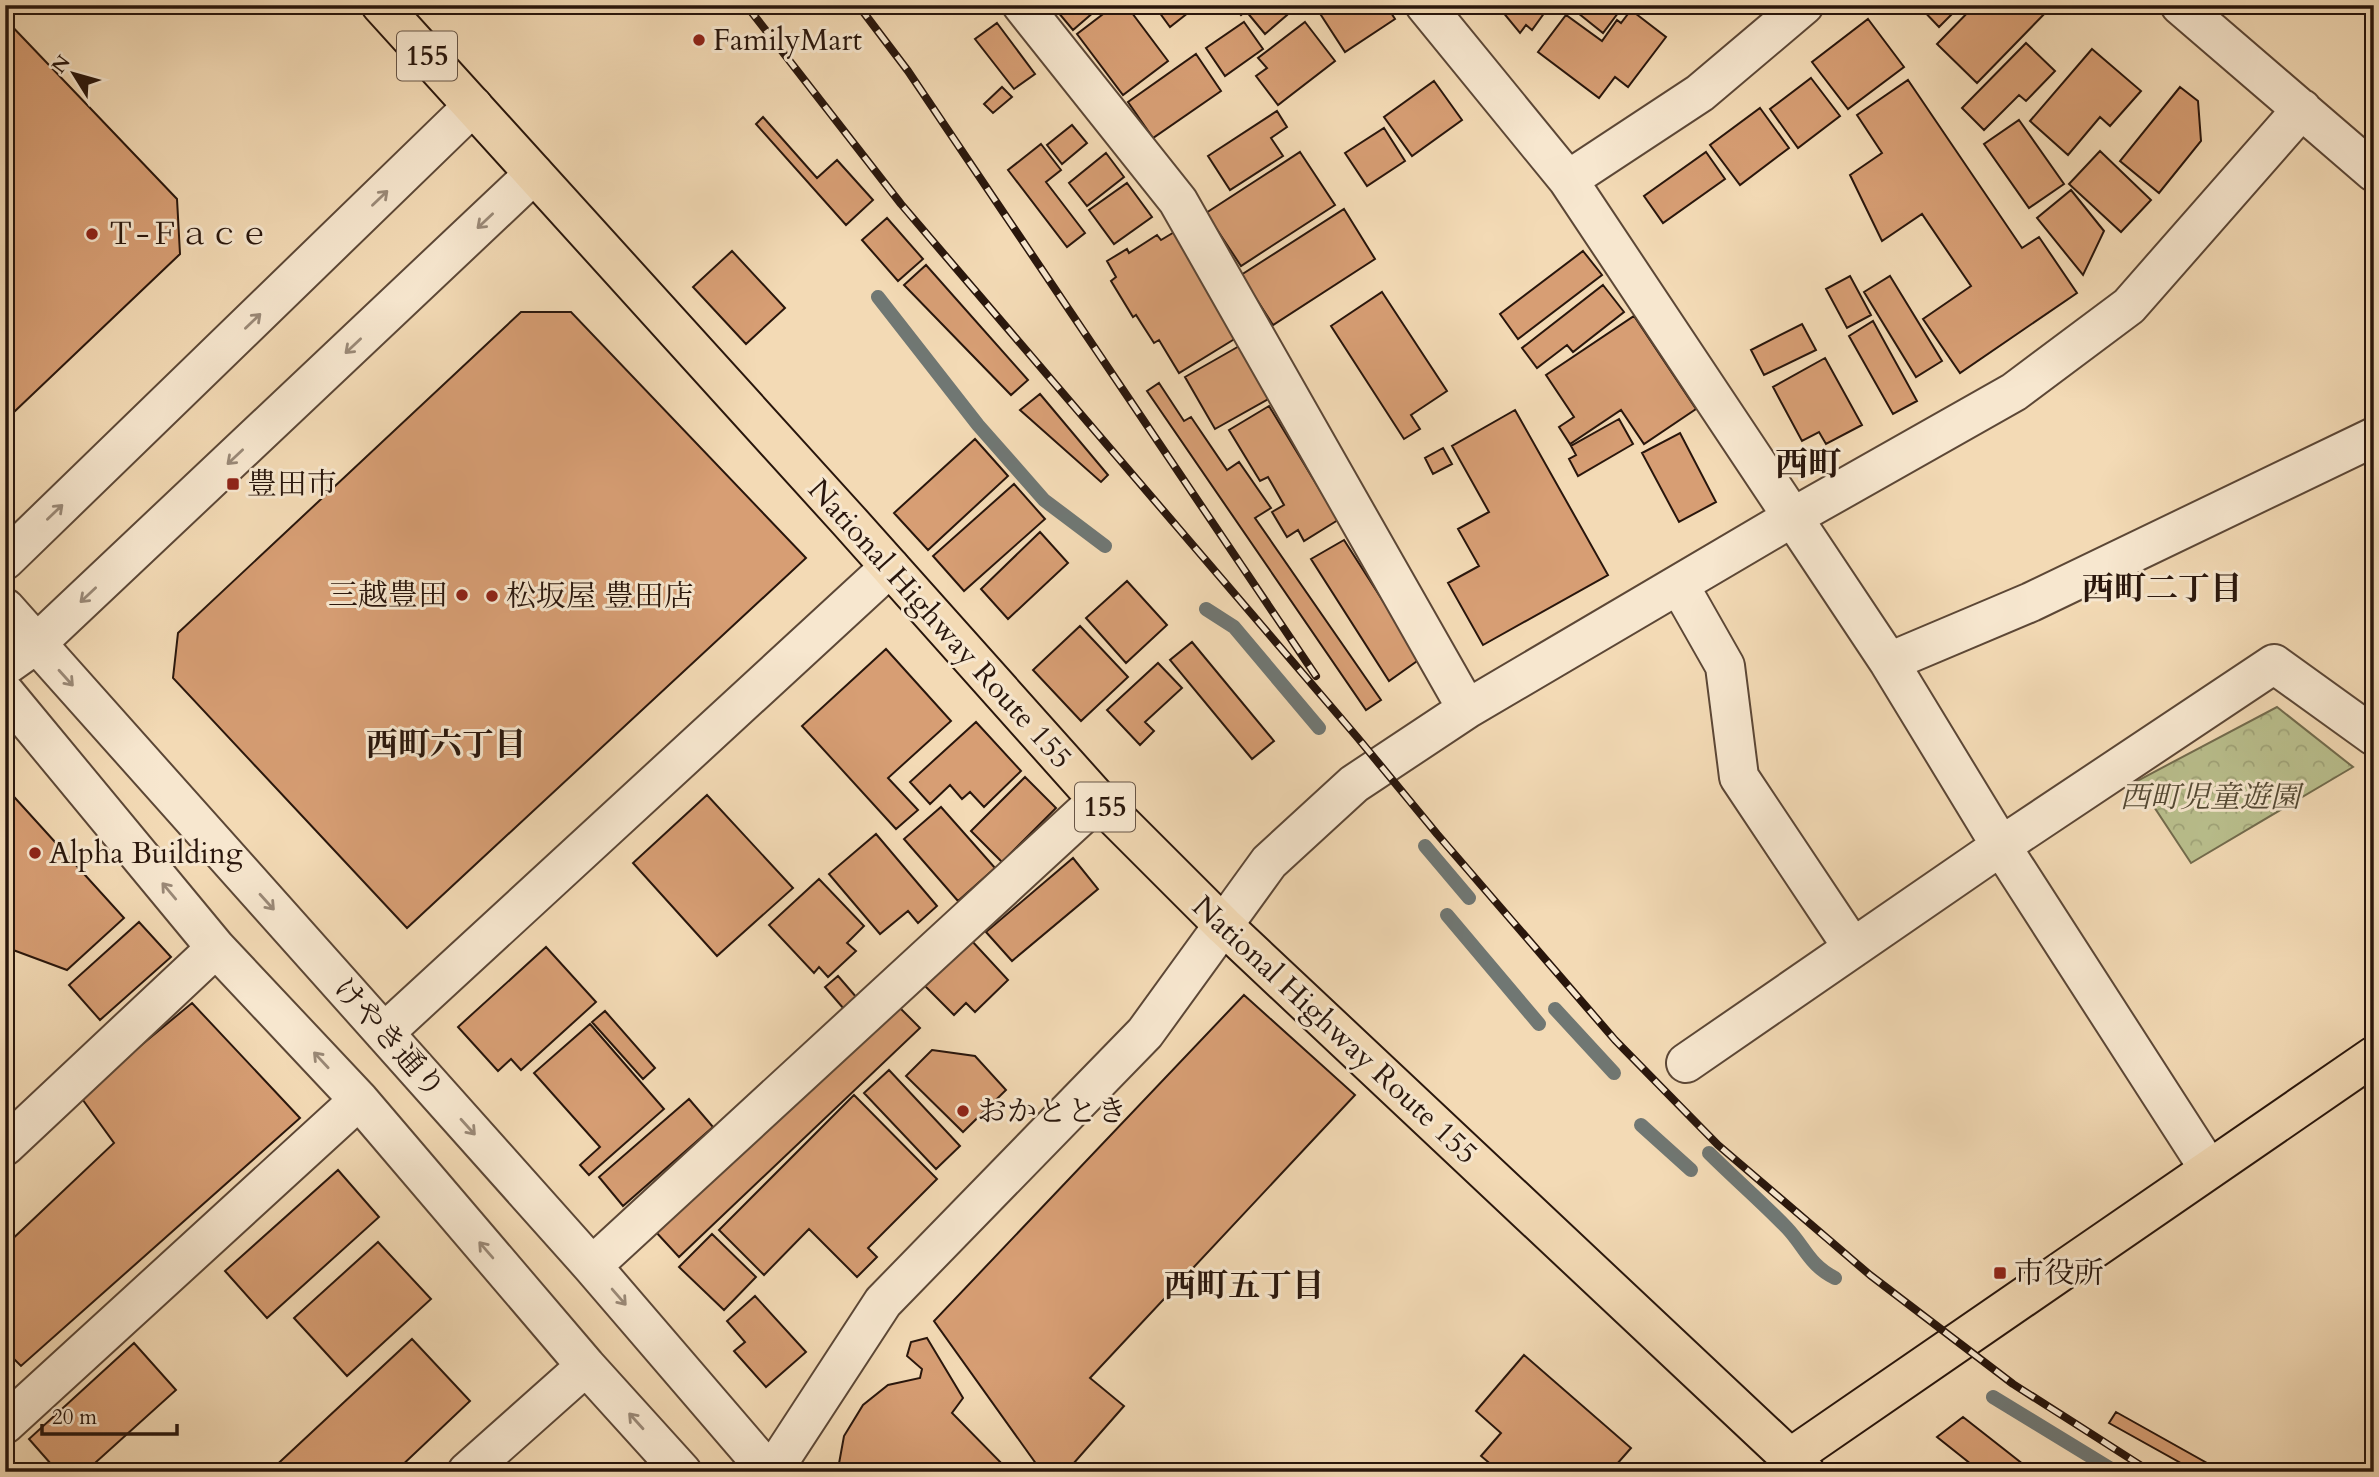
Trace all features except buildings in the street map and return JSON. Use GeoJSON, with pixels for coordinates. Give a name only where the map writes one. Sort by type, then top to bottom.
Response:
{"type":"FeatureCollection","features":[{"type":"Feature","properties":{"kind":"highway","name":"National Highway Route 155"},"geometry":{"type":"LineString","coordinates":[[381,5],[1098,800],[1224,926],[1797,1465]]}},
{"type":"Feature","properties":{"kind":"highway"},"geometry":{"type":"LineString","coordinates":[[1797,1465],[2209,1169],[2374,1056]]}},
{"type":"Feature","properties":{"kind":"street"},"geometry":{"type":"LineString","coordinates":[[1023,5],[1178,201],[1467,709]]}},
{"type":"Feature","properties":{"kind":"street"},"geometry":{"type":"LineString","coordinates":[[1425,5],[1568,180],[1889,662],[2001,846],[2209,1169]]}},
{"type":"Feature","properties":{"kind":"street"},"geometry":{"type":"LineString","coordinates":[[1568,180],[1700,93],[1804,5]]}},
{"type":"Feature","properties":{"kind":"street"},"geometry":{"type":"LineString","coordinates":[[2180,5],[2374,172]]}},
{"type":"Feature","properties":{"kind":"street"},"geometry":{"type":"LineString","coordinates":[[5,560],[473,106]]}},
{"type":"Feature","properties":{"kind":"street"},"geometry":{"type":"LineString","coordinates":[[771,1472],[883,1302],[1145,1033],[1269,862],[1354,784],[1467,709],[1793,517],[2014,392],[2129,306],[2302,109]]}},
{"type":"Feature","properties":{"kind":"street"},"geometry":{"type":"LineString","coordinates":[[5,666],[36,644],[534,174]]}},
{"type":"Feature","properties":{"kind":"street"},"geometry":{"type":"LineString","coordinates":[[1889,662],[2031,602],[2374,437]]}},
{"type":"Feature","properties":{"kind":"street"},"geometry":{"type":"LineString","coordinates":[[384,1033],[890,567]]}},
{"type":"Feature","properties":{"kind":"street"},"geometry":{"type":"LineString","coordinates":[[1679,585],[1725,666],[1739,777],[1853,948]]}},
{"type":"Feature","properties":{"kind":"street","name":"けやき通り"},"geometry":{"type":"LineString","coordinates":[[5,608],[592,1266],[771,1472]]}},
{"type":"Feature","properties":{"kind":"street"},"geometry":{"type":"LineString","coordinates":[[1686,1063],[2001,846],[2274,664],[2374,736]]}},
{"type":"Feature","properties":{"kind":"street"},"geometry":{"type":"LineString","coordinates":[[5,693],[216,948],[359,1100],[586,1366],[682,1472]]}},
{"type":"Feature","properties":{"kind":"street"},"geometry":{"type":"LineString","coordinates":[[592,1266],[1098,800]]}},
{"type":"Feature","properties":{"kind":"street"},"geometry":{"type":"LineString","coordinates":[[5,1146],[216,948]]}},
{"type":"Feature","properties":{"kind":"street"},"geometry":{"type":"LineString","coordinates":[[8,1415],[359,1100]]}},
{"type":"Feature","properties":{"kind":"street"},"geometry":{"type":"LineString","coordinates":[[467,1472],[586,1366]]}},
{"type":"Feature","properties":{"kind":"green space","name":"西町児童遊園"},"geometry":{"type":"Polygon","coordinates":[[[2277,707],[2353,767],[2191,863],[2137,781],[2277,707]]]}},
{"type":"Feature","properties":{"kind":"waterway"},"geometry":{"type":"LineString","coordinates":[[878,297],[978,425],[1044,500],[1105,546]]}},
{"type":"Feature","properties":{"kind":"waterway"},"geometry":{"type":"LineString","coordinates":[[1206,609],[1234,627],[1319,728]]}},
{"type":"Feature","properties":{"kind":"waterway"},"geometry":{"type":"LineString","coordinates":[[1425,846],[1469,898]]}},
{"type":"Feature","properties":{"kind":"waterway"},"geometry":{"type":"LineString","coordinates":[[1447,915],[1539,1024]]}},
{"type":"Feature","properties":{"kind":"waterway"},"geometry":{"type":"LineString","coordinates":[[1555,1009],[1614,1073]]}},
{"type":"Feature","properties":{"kind":"waterway"},"geometry":{"type":"LineString","coordinates":[[1641,1125],[1691,1170]]}},
{"type":"Feature","properties":{"kind":"waterway"},"geometry":{"type":"LineString","coordinates":[[1709,1153],[1787,1228],[1819,1267],[1835,1278]]}},
{"type":"Feature","properties":{"kind":"waterway"},"geometry":{"type":"LineString","coordinates":[[1993,1397],[2111,1469]]}},
{"type":"Feature","properties":{"kind":"railway"},"geometry":{"type":"LineString","coordinates":[[746,5],[901,204],[1615,1040],[1718,1145],[1870,1275],[2013,1384],[2151,1472]]}},
{"type":"Feature","properties":{"kind":"railway"},"geometry":{"type":"LineString","coordinates":[[858,5],[908,71],[1316,676]]}},
{"type":"Feature","properties":{"kind":"place","name":"FamilyMart"},"geometry":{"type":"Point","coordinates":[699,40]}},
{"type":"Feature","properties":{"kind":"place","name":"Ｔ-Ｆａｃｅ"},"geometry":{"type":"Point","coordinates":[92,234]}},
{"type":"Feature","properties":{"kind":"place","name":"豊田市"},"geometry":{"type":"Point","coordinates":[233,484]}},
{"type":"Feature","properties":{"kind":"place","name":"三越豊田"},"geometry":{"type":"Point","coordinates":[462,595]}},
{"type":"Feature","properties":{"kind":"place","name":"松坂屋 豊田店"},"geometry":{"type":"Point","coordinates":[492,596]}},
{"type":"Feature","properties":{"kind":"place","name":"Alpha Building"},"geometry":{"type":"Point","coordinates":[35,853]}},
{"type":"Feature","properties":{"kind":"place","name":"おかととき"},"geometry":{"type":"Point","coordinates":[963,1111]}},
{"type":"Feature","properties":{"kind":"place","name":"市役所"},"geometry":{"type":"Point","coordinates":[2000,1273]}},
{"type":"Feature","properties":{"kind":"district","name":"西町"},"geometry":{"type":"Point","coordinates":[1808,464]}},
{"type":"Feature","properties":{"kind":"district","name":"西町二丁目"},"geometry":{"type":"Point","coordinates":[2162,589]}},
{"type":"Feature","properties":{"kind":"district","name":"西町六丁目"},"geometry":{"type":"Point","coordinates":[446,745]}},
{"type":"Feature","properties":{"kind":"district","name":"西町五丁目"},"geometry":{"type":"Point","coordinates":[1244,1286]}}]}
